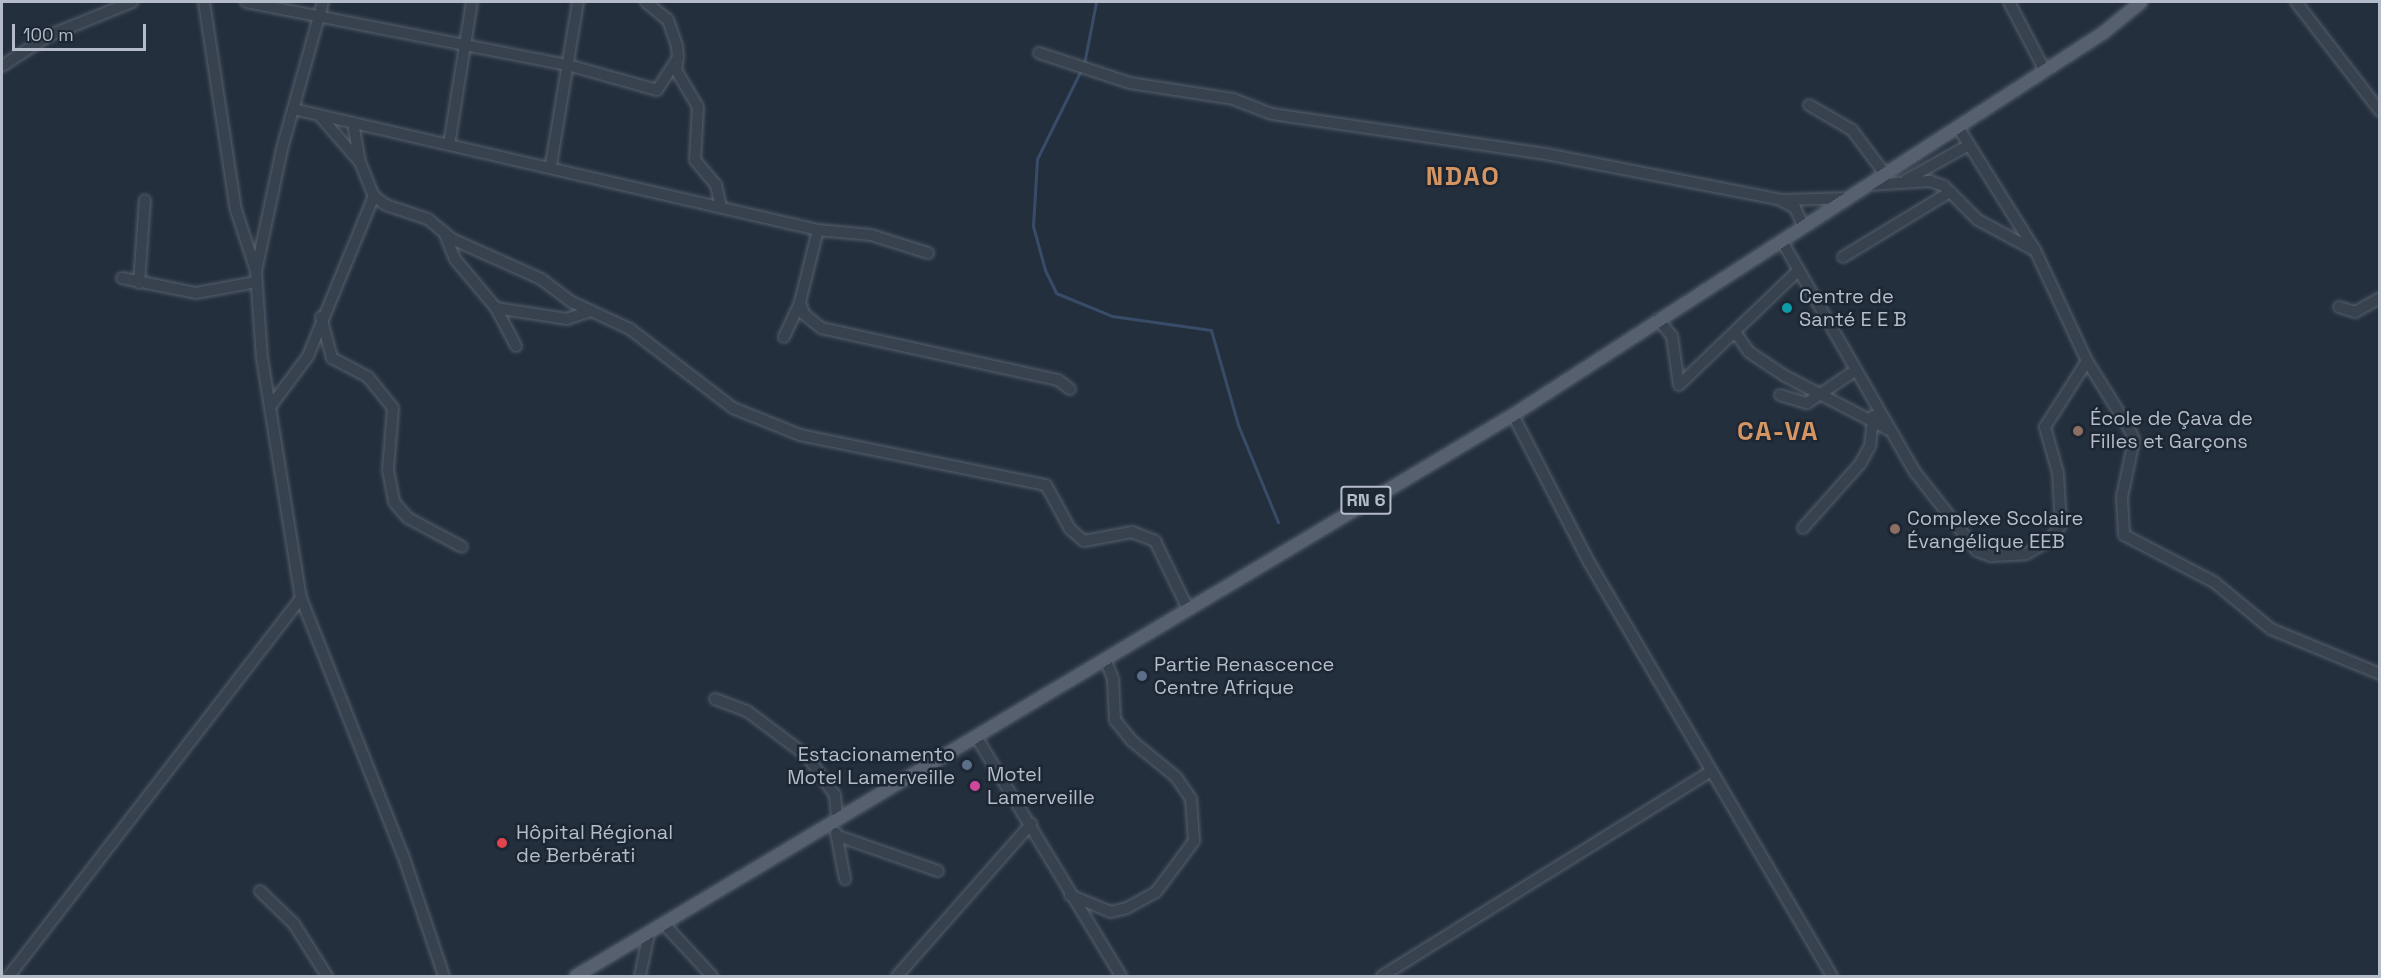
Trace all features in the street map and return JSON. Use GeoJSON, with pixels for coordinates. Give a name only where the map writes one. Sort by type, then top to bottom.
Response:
{"type":"FeatureCollection","features":[{"type":"Feature","properties":{"kind":"main road","name":"RN 6"},"geometry":{"type":"LineString","coordinates":[[576,976],[833,821],[1106,661],[1188,609],[1513,415],[1658,319],[2045,71],[2141,2]]}},
{"type":"Feature","properties":{"kind":"street"},"geometry":{"type":"LineString","coordinates":[[2,66],[48,36],[132,2]]}},
{"type":"Feature","properties":{"kind":"street"},"geometry":{"type":"LineString","coordinates":[[204,2],[236,210],[256,276],[270,407],[301,598],[403,855],[444,976]]}},
{"type":"Feature","properties":{"kind":"street"},"geometry":{"type":"LineString","coordinates":[[246,2],[320,15],[465,47],[568,65],[657,90],[678,58]]}},
{"type":"Feature","properties":{"kind":"street"},"geometry":{"type":"LineString","coordinates":[[256,276],[293,109],[323,2]]}},
{"type":"Feature","properties":{"kind":"street"},"geometry":{"type":"LineString","coordinates":[[449,145],[472,2]]}},
{"type":"Feature","properties":{"kind":"street"},"geometry":{"type":"LineString","coordinates":[[551,165],[578,2]]}},
{"type":"Feature","properties":{"kind":"street"},"geometry":{"type":"LineString","coordinates":[[646,2],[668,21],[678,58],[676,70],[698,107],[695,160],[716,185],[720,203]]}},
{"type":"Feature","properties":{"kind":"street"},"geometry":{"type":"LineString","coordinates":[[2009,2],[2045,71]]}},
{"type":"Feature","properties":{"kind":"street"},"geometry":{"type":"LineString","coordinates":[[2296,2],[2379,111]]}},
{"type":"Feature","properties":{"kind":"street"},"geometry":{"type":"LineString","coordinates":[[1039,53],[1130,83],[1233,99],[1272,114],[1546,154],[1782,200],[1849,198]]}},
{"type":"Feature","properties":{"kind":"street"},"geometry":{"type":"LineString","coordinates":[[1809,105],[1852,130],[1885,174]]}},
{"type":"Feature","properties":{"kind":"street"},"geometry":{"type":"LineString","coordinates":[[293,109],[720,203],[818,230],[871,235],[928,253]]}},
{"type":"Feature","properties":{"kind":"street"},"geometry":{"type":"LineString","coordinates":[[319,115],[360,162]]}},
{"type":"Feature","properties":{"kind":"street"},"geometry":{"type":"LineString","coordinates":[[353,123],[360,162],[374,196],[541,279],[590,311],[639,334],[749,416],[800,435],[1046,484],[1070,529],[1084,541],[1132,532],[1155,541],[1188,609]]}},
{"type":"Feature","properties":{"kind":"street"},"geometry":{"type":"LineString","coordinates":[[1958,127],[2034,250],[2087,362],[2134,440],[2122,497],[2122,530],[2129,540],[2214,582],[2271,629],[2379,674]]}},
{"type":"Feature","properties":{"kind":"street"},"geometry":{"type":"LineString","coordinates":[[1903,182],[1969,145]]}},
{"type":"Feature","properties":{"kind":"street"},"geometry":{"type":"LineString","coordinates":[[1868,185],[1930,181],[1950,192],[1978,220],[2034,250]]}},
{"type":"Feature","properties":{"kind":"street"},"geometry":{"type":"LineString","coordinates":[[1843,257],[1950,192]]}},
{"type":"Feature","properties":{"kind":"street"},"geometry":{"type":"LineString","coordinates":[[270,407],[308,356],[321,317],[374,196]]}},
{"type":"Feature","properties":{"kind":"street"},"geometry":{"type":"LineString","coordinates":[[140,283],[145,200]]}},
{"type":"Feature","properties":{"kind":"street"},"geometry":{"type":"LineString","coordinates":[[1782,200],[1795,208],[1804,227]]}},
{"type":"Feature","properties":{"kind":"street"},"geometry":{"type":"LineString","coordinates":[[784,337],[800,302],[818,230]]}},
{"type":"Feature","properties":{"kind":"street"},"geometry":{"type":"LineString","coordinates":[[444,231],[455,259],[496,308],[516,346]]}},
{"type":"Feature","properties":{"kind":"street"},"geometry":{"type":"LineString","coordinates":[[1782,241],[1915,472],[1977,551],[1991,556],[2026,554],[2050,540],[2061,525],[2058,473],[2045,427],[2087,362]]}},
{"type":"Feature","properties":{"kind":"street"},"geometry":{"type":"LineString","coordinates":[[1658,319],[1672,336],[1679,385],[1798,270]]}},
{"type":"Feature","properties":{"kind":"street"},"geometry":{"type":"LineString","coordinates":[[122,278],[196,293],[256,276]]}},
{"type":"Feature","properties":{"kind":"street"},"geometry":{"type":"LineString","coordinates":[[2339,307],[2355,312],[2379,298]]}},
{"type":"Feature","properties":{"kind":"street"},"geometry":{"type":"LineString","coordinates":[[800,302],[804,314],[821,328],[1058,380],[1070,389]]}},
{"type":"Feature","properties":{"kind":"street"},"geometry":{"type":"LineString","coordinates":[[496,308],[567,319],[590,311]]}},
{"type":"Feature","properties":{"kind":"street"},"geometry":{"type":"LineString","coordinates":[[321,317],[332,358],[368,377],[393,408],[388,470],[394,502],[408,518],[462,547]]}},
{"type":"Feature","properties":{"kind":"street"},"geometry":{"type":"LineString","coordinates":[[1735,332],[1755,357],[1820,395],[1873,420],[1892,432]]}},
{"type":"Feature","properties":{"kind":"street"},"geometry":{"type":"LineString","coordinates":[[1780,395],[1807,403],[1856,370]]}},
{"type":"Feature","properties":{"kind":"street"},"geometry":{"type":"LineString","coordinates":[[1803,528],[1860,464],[1870,446],[1873,398]]}},
{"type":"Feature","properties":{"kind":"street"},"geometry":{"type":"LineString","coordinates":[[1513,415],[1548,490],[1832,976]]}},
{"type":"Feature","properties":{"kind":"street"},"geometry":{"type":"LineString","coordinates":[[9,976],[301,598]]}},
{"type":"Feature","properties":{"kind":"street"},"geometry":{"type":"LineString","coordinates":[[1070,894],[1111,912],[1127,908],[1156,892],[1194,841],[1191,799],[1176,777],[1132,741],[1115,720],[1113,679],[1106,661]]}},
{"type":"Feature","properties":{"kind":"street"},"geometry":{"type":"LineString","coordinates":[[715,699],[747,711],[807,756],[835,795],[833,821],[838,836],[845,879]]}},
{"type":"Feature","properties":{"kind":"street"},"geometry":{"type":"LineString","coordinates":[[977,738],[1121,976]]}},
{"type":"Feature","properties":{"kind":"street"},"geometry":{"type":"LineString","coordinates":[[1382,976],[1711,771]]}},
{"type":"Feature","properties":{"kind":"street"},"geometry":{"type":"LineString","coordinates":[[897,976],[1030,824]]}},
{"type":"Feature","properties":{"kind":"street"},"geometry":{"type":"LineString","coordinates":[[838,836],[938,871]]}},
{"type":"Feature","properties":{"kind":"street"},"geometry":{"type":"LineString","coordinates":[[260,891],[294,924],[327,976]]}},
{"type":"Feature","properties":{"kind":"street"},"geometry":{"type":"LineString","coordinates":[[664,924],[712,976]]}},
{"type":"Feature","properties":{"kind":"street"},"geometry":{"type":"LineString","coordinates":[[640,976],[649,933]]}},
{"type":"Feature","properties":{"kind":"waterway"},"geometry":{"type":"LineString","coordinates":[[1084,64],[1096,2]]}},
{"type":"Feature","properties":{"kind":"waterway"},"geometry":{"type":"LineString","coordinates":[[1081,70],[1037,159],[1033,226],[1045,270],[1056,293],[1112,316],[1211,330],[1238,425],[1278,522]]}},
{"type":"Feature","properties":{"kind":"place","name":"Centre de Santé E E B"},"geometry":{"type":"Point","coordinates":[1787,308]}},
{"type":"Feature","properties":{"kind":"place","name":"École de Çava de Filles et Garçons"},"geometry":{"type":"Point","coordinates":[2078,431]}},
{"type":"Feature","properties":{"kind":"place","name":"Complexe Scolaire Évangélique EEB"},"geometry":{"type":"Point","coordinates":[1895,529]}},
{"type":"Feature","properties":{"kind":"place","name":"Partie Renascence Centre Afrique"},"geometry":{"type":"Point","coordinates":[1142,676]}},
{"type":"Feature","properties":{"kind":"place","name":"Estacionamento Motel Lamerveille"},"geometry":{"type":"Point","coordinates":[967,765]}},
{"type":"Feature","properties":{"kind":"place","name":"Motel Lamerveille"},"geometry":{"type":"Point","coordinates":[975,786]}},
{"type":"Feature","properties":{"kind":"place","name":"Hôpital Régional de Berbérati"},"geometry":{"type":"Point","coordinates":[502,843]}},
{"type":"Feature","properties":{"kind":"district","name":"NDAO"},"geometry":{"type":"Point","coordinates":[1463,177]}},
{"type":"Feature","properties":{"kind":"district","name":"CA-VA"},"geometry":{"type":"Point","coordinates":[1778,432]}}]}
